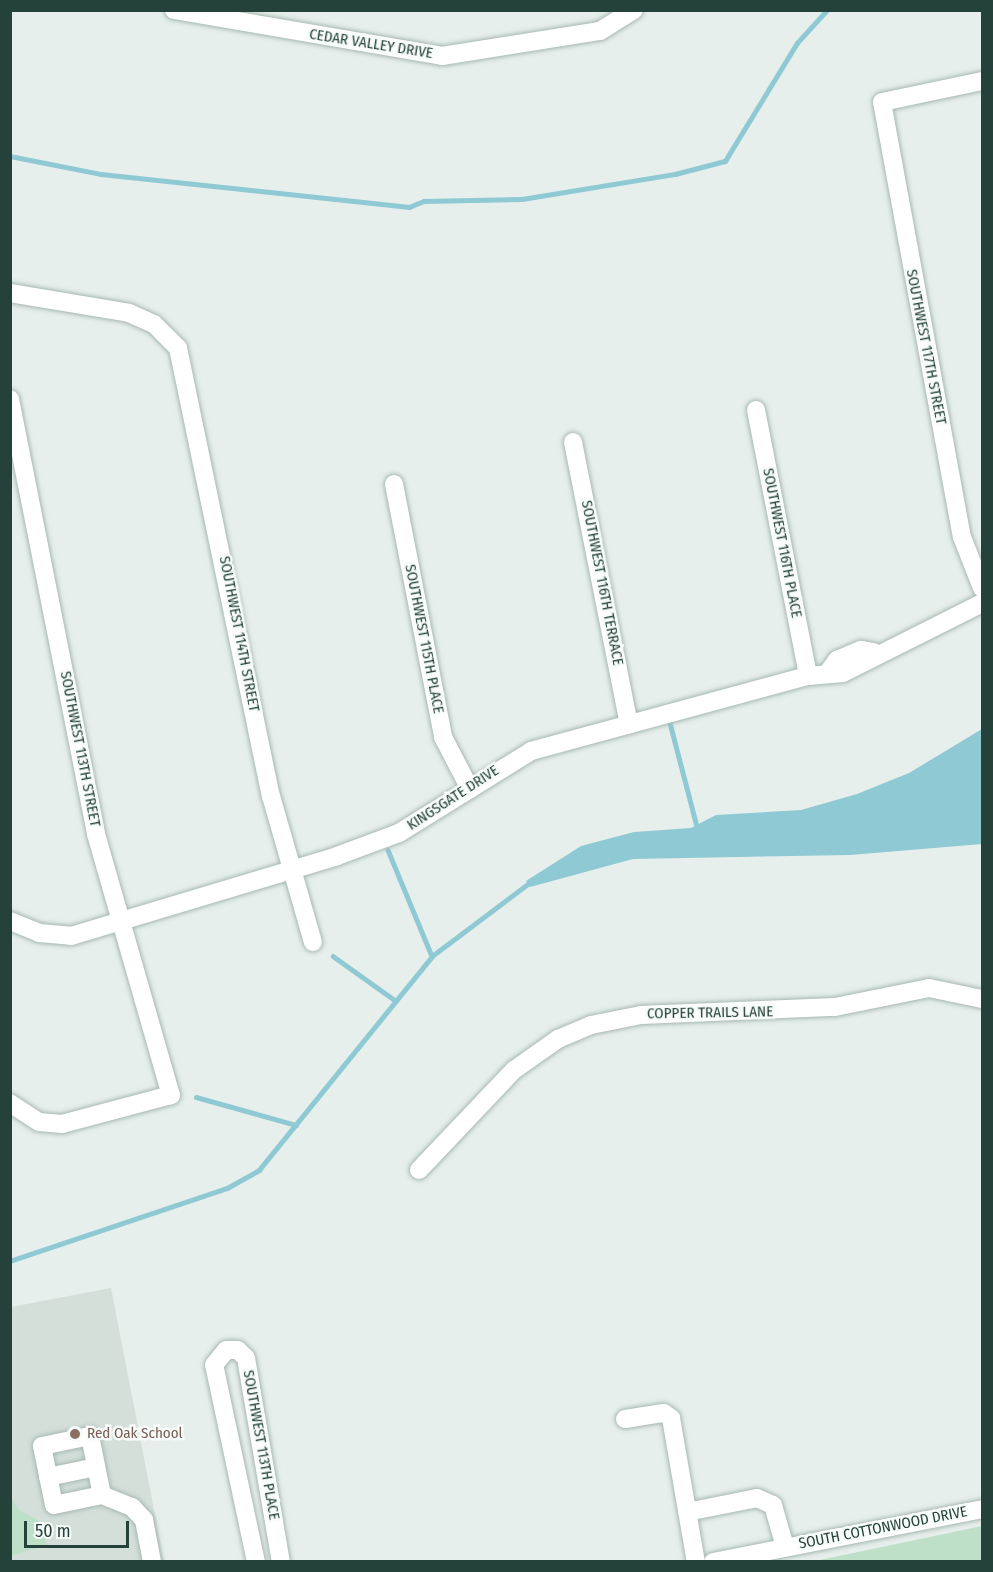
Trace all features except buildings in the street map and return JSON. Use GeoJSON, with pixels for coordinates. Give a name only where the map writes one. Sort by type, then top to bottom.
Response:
{"type":"FeatureCollection","features":[{"type":"Feature","properties":{"kind":"street","name":"CEDAR VALLEY DRIVE"},"geometry":{"type":"LineString","coordinates":[[174,10],[442,56],[600,31],[634,10]]}},
{"type":"Feature","properties":{"kind":"street","name":"SOUTHWEST 117TH STREET"},"geometry":{"type":"LineString","coordinates":[[982,81],[882,102],[962,537],[982,588]]}},
{"type":"Feature","properties":{"kind":"street","name":"SOUTHWEST 114TH STREET"},"geometry":{"type":"LineString","coordinates":[[10,293],[129,313],[162,329],[186,371],[264,762],[313,942]]}},
{"type":"Feature","properties":{"kind":"street","name":"SOUTHWEST 113TH STREET"},"geometry":{"type":"LineString","coordinates":[[10,399],[96,834],[171,1095],[62,1124],[39,1122],[10,1103]]}},
{"type":"Feature","properties":{"kind":"street","name":"SOUTHWEST 116TH PLACE"},"geometry":{"type":"LineString","coordinates":[[756,410],[808,676]]}},
{"type":"Feature","properties":{"kind":"street","name":"SOUTHWEST 116TH TERRACE"},"geometry":{"type":"LineString","coordinates":[[573,442],[629,724]]}},
{"type":"Feature","properties":{"kind":"street","name":"SOUTHWEST 115TH PLACE"},"geometry":{"type":"LineString","coordinates":[[394,484],[441,730],[470,789]]}},
{"type":"Feature","properties":{"kind":"street","name":"KINGSGATE DRIVE"},"geometry":{"type":"LineString","coordinates":[[12,923],[54,937],[122,923],[292,870],[399,833],[531,751],[829,671],[837,660],[861,650],[874,652],[982,603]]}},
{"type":"Feature","properties":{"kind":"street","name":"COPPER TRAILS LANE"},"geometry":{"type":"LineString","coordinates":[[419,1170],[514,1070],[558,1039],[591,1025],[650,1014],[836,1007],[929,988],[982,999]]}},
{"type":"Feature","properties":{"kind":"street","name":"SOUTHWEST 113TH PLACE"},"geometry":{"type":"LineString","coordinates":[[256,1562],[214,1365],[226,1350],[238,1350],[246,1358],[281,1562]]}},
{"type":"Feature","properties":{"kind":"street"},"geometry":{"type":"LineString","coordinates":[[625,1419],[664,1413],[671,1418],[696,1562]]}},
{"type":"Feature","properties":{"kind":"street"},"geometry":{"type":"LineString","coordinates":[[102,1495],[90,1436],[42,1446],[54,1504],[102,1495],[132,1507],[144,1520],[152,1562]]}},
{"type":"Feature","properties":{"kind":"street"},"geometry":{"type":"LineString","coordinates":[[48,1477],[96,1467]]}},
{"type":"Feature","properties":{"kind":"street"},"geometry":{"type":"LineString","coordinates":[[687,1512],[757,1498],[772,1505],[784,1547]]}},
{"type":"Feature","properties":{"kind":"street","name":"SOUTH COTTONWOOD DRIVE"},"geometry":{"type":"LineString","coordinates":[[713,1562],[982,1509]]}},
{"type":"Feature","properties":{"kind":"shaded area","name":"Red Oak School"},"geometry":{"type":"Polygon","coordinates":[[[111,1288],[164,1561],[11,1562],[11,1307],[111,1288]]]}},
{"type":"Feature","properties":{"kind":"green space"},"geometry":{"type":"Polygon","coordinates":[[[10,1495],[18,1509],[38,1520],[47,1545],[11,1556],[10,1495]]]}},
{"type":"Feature","properties":{"kind":"green space"},"geometry":{"type":"Polygon","coordinates":[[[982,1526],[982,1561],[815,1561],[982,1526]]]}},
{"type":"Feature","properties":{"kind":"water"},"geometry":{"type":"Polygon","coordinates":[[[982,729],[982,844],[850,855],[633,859],[530,887],[526,881],[581,846],[634,832],[691,828],[716,815],[801,810],[857,794],[909,773],[982,729]]]}},
{"type":"Feature","properties":{"kind":"waterway"},"geometry":{"type":"LineString","coordinates":[[10,156],[101,174],[409,207],[424,201],[522,199],[675,174],[725,161],[797,43],[827,10]]}},
{"type":"Feature","properties":{"kind":"waterway"},"geometry":{"type":"LineString","coordinates":[[669,719],[698,830]]}},
{"type":"Feature","properties":{"kind":"waterway"},"geometry":{"type":"LineString","coordinates":[[388,850],[432,956]]}},
{"type":"Feature","properties":{"kind":"waterway"},"geometry":{"type":"LineString","coordinates":[[10,1261],[227,1188],[259,1170],[432,956],[532,881]]}},
{"type":"Feature","properties":{"kind":"waterway"},"geometry":{"type":"LineString","coordinates":[[333,956],[396,1001]]}},
{"type":"Feature","properties":{"kind":"waterway"},"geometry":{"type":"LineString","coordinates":[[196,1097],[296,1125]]}},
{"type":"Feature","properties":{"kind":"place","name":"Red Oak School"},"geometry":{"type":"Point","coordinates":[75,1434]}}]}
